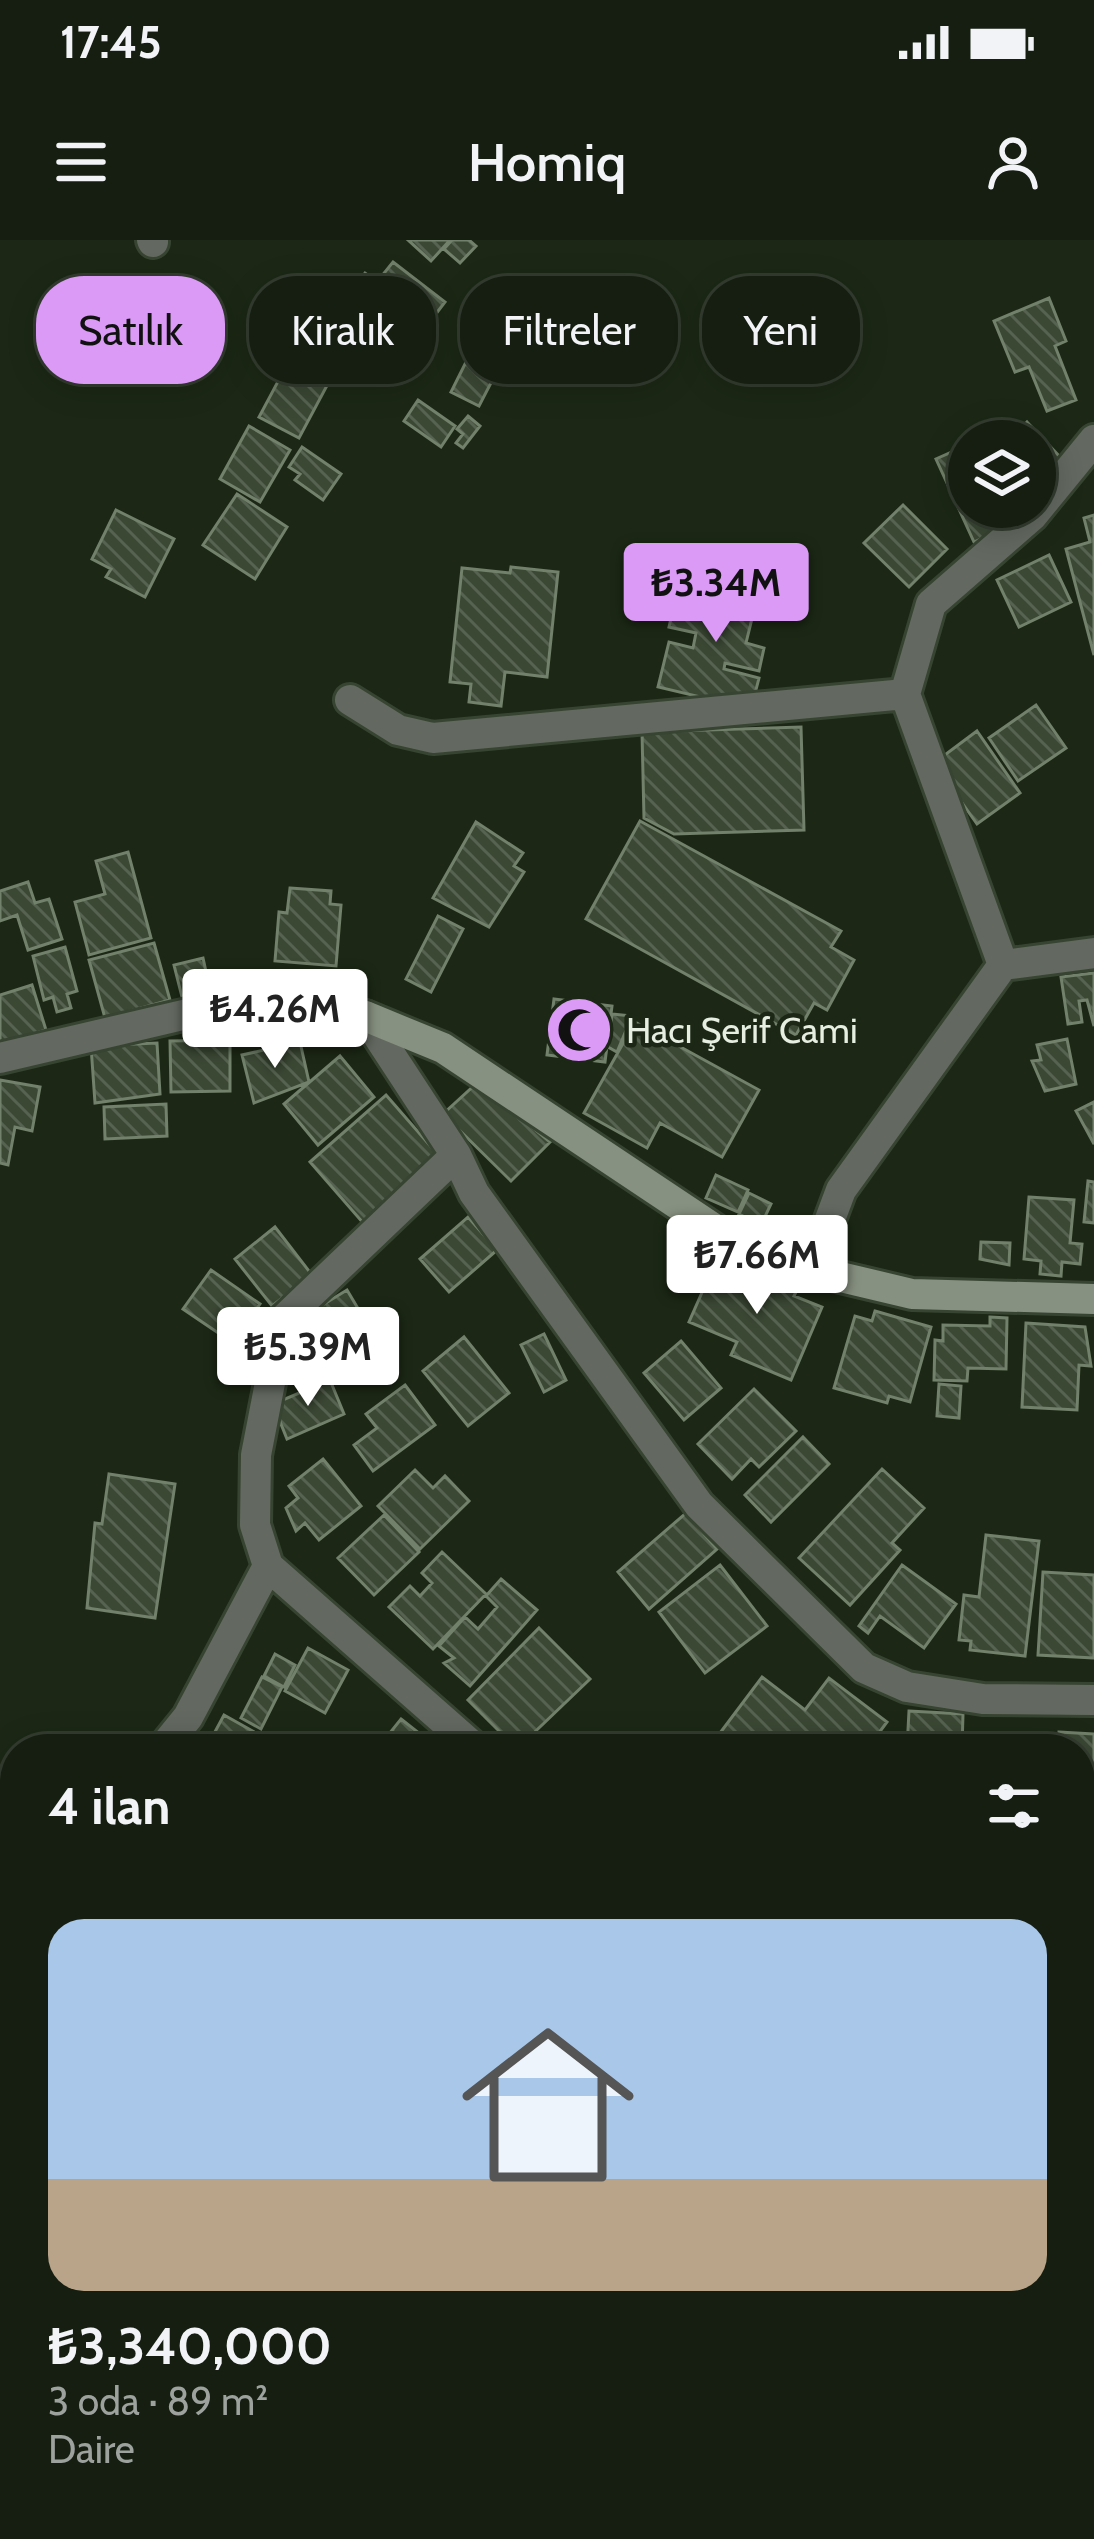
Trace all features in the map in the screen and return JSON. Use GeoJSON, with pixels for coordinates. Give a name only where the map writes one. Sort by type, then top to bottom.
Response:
{"type":"FeatureCollection","features":[{"type":"Feature","properties":{"kind":"street"},"geometry":{"type":"LineString","coordinates":[[1003,965],[905,694],[931,604],[1032,516],[1094,440]]}},
{"type":"Feature","properties":{"kind":"street"},"geometry":{"type":"LineString","coordinates":[[350,700],[398,730],[433,738],[905,694]]}},
{"type":"Feature","properties":{"kind":"street"},"geometry":{"type":"LineString","coordinates":[[811,1270],[841,1190],[1003,965],[1094,953]]}},
{"type":"Feature","properties":{"kind":"street"},"geometry":{"type":"LineString","coordinates":[[0,1058],[217,1007],[302,1002],[365,1016],[443,1048],[724,1236],[811,1270],[912,1294],[1094,1299]]}},
{"type":"Feature","properties":{"kind":"street"},"geometry":{"type":"LineString","coordinates":[[365,1016],[456,1155],[474,1193],[699,1505],[863,1668],[907,1687],[983,1699],[1094,1700]]}},
{"type":"Feature","properties":{"kind":"street"},"geometry":{"type":"LineString","coordinates":[[456,1155],[282,1321],[256,1455],[254,1525],[268,1566],[459,1734]]}},
{"type":"Feature","properties":{"kind":"street"},"geometry":{"type":"LineString","coordinates":[[175,1734],[268,1566]]}},
{"type":"Feature","properties":{"kind":"building"},"geometry":{"type":"Polygon","coordinates":[[[408,240],[450,240],[431,261],[408,240]]]}},
{"type":"Feature","properties":{"kind":"building"},"geometry":{"type":"Polygon","coordinates":[[[452,240],[469,240],[476,246],[460,263],[444,249],[452,240]]]}},
{"type":"Feature","properties":{"kind":"building"},"geometry":{"type":"Polygon","coordinates":[[[393,262],[411,276],[382,276],[393,262]]]}},
{"type":"Feature","properties":{"kind":"building"},"geometry":{"type":"Polygon","coordinates":[[[1049,298],[1066,341],[1055,346],[1076,400],[1047,411],[1029,367],[1015,372],[994,321],[1049,298]]]}},
{"type":"Feature","properties":{"kind":"building"},"geometry":{"type":"Polygon","coordinates":[[[460,374],[460,384],[490,384],[479,406],[451,392],[460,374]]]}},
{"type":"Feature","properties":{"kind":"building"},"geometry":{"type":"Polygon","coordinates":[[[277,384],[328,384],[299,438],[259,417],[277,384]]]}},
{"type":"Feature","properties":{"kind":"building"},"geometry":{"type":"Polygon","coordinates":[[[418,400],[455,426],[441,447],[404,421],[418,400]]]}},
{"type":"Feature","properties":{"kind":"building"},"geometry":{"type":"Polygon","coordinates":[[[468,416],[480,426],[463,448],[456,443],[463,434],[457,429],[468,416]]]}},
{"type":"Feature","properties":{"kind":"building"},"geometry":{"type":"Polygon","coordinates":[[[249,426],[290,450],[260,502],[220,479],[249,426]]]}},
{"type":"Feature","properties":{"kind":"building"},"geometry":{"type":"Polygon","coordinates":[[[302,447],[341,474],[323,500],[295,480],[300,474],[289,467],[302,447]]]}},
{"type":"Feature","properties":{"kind":"building"},"geometry":{"type":"Polygon","coordinates":[[[948,454],[948,485],[936,459],[948,454]]]}},
{"type":"Feature","properties":{"kind":"building"},"geometry":{"type":"Polygon","coordinates":[[[237,494],[287,527],[255,579],[203,545],[237,494]]]}},
{"type":"Feature","properties":{"kind":"building"},"geometry":{"type":"Polygon","coordinates":[[[903,505],[947,549],[909,587],[864,543],[903,505]]]}},
{"type":"Feature","properties":{"kind":"building"},"geometry":{"type":"Polygon","coordinates":[[[116,510],[174,539],[145,597],[106,577],[111,569],[92,559],[116,510]]]}},
{"type":"Feature","properties":{"kind":"building"},"geometry":{"type":"Polygon","coordinates":[[[1094,515],[1094,655],[1066,549],[1090,542],[1084,518],[1094,515]]]}},
{"type":"Feature","properties":{"kind":"building"},"geometry":{"type":"Polygon","coordinates":[[[968,528],[1002,529],[974,542],[968,528]]]}},
{"type":"Feature","properties":{"kind":"building"},"geometry":{"type":"Polygon","coordinates":[[[1049,555],[1071,602],[1019,627],[997,580],[1049,555]]]}},
{"type":"Feature","properties":{"kind":"building"},"geometry":{"type":"Polygon","coordinates":[[[511,567],[558,572],[547,677],[505,672],[501,706],[469,702],[471,684],[450,682],[462,568],[510,573],[511,567]]]}},
{"type":"Feature","properties":{"kind":"building"},"geometry":{"type":"Polygon","coordinates":[[[705,573],[760,586],[746,643],[764,648],[759,671],[725,663],[724,669],[759,678],[751,709],[658,687],[669,642],[693,648],[696,633],[669,627],[674,605],[695,611],[705,573]]]}},
{"type":"Feature","properties":{"kind":"building"},"geometry":{"type":"Polygon","coordinates":[[[1036,705],[1066,748],[1018,781],[989,738],[1036,705]]]}},
{"type":"Feature","properties":{"kind":"building"},"geometry":{"type":"Polygon","coordinates":[[[801,727],[804,830],[674,834],[644,818],[642,732],[801,727]]]}},
{"type":"Feature","properties":{"kind":"building"},"geometry":{"type":"Polygon","coordinates":[[[977,731],[1020,793],[977,824],[934,763],[977,731]]]}},
{"type":"Feature","properties":{"kind":"building"},"geometry":{"type":"Polygon","coordinates":[[[640,821],[841,931],[831,947],[854,960],[827,1010],[814,1003],[796,1035],[586,919],[640,821]]]}},
{"type":"Feature","properties":{"kind":"building"},"geometry":{"type":"Polygon","coordinates":[[[476,822],[523,853],[514,866],[524,872],[489,927],[433,898],[476,822]]]}},
{"type":"Feature","properties":{"kind":"building"},"geometry":{"type":"Polygon","coordinates":[[[128,852],[151,938],[89,955],[75,902],[105,894],[96,861],[128,852]]]}},
{"type":"Feature","properties":{"kind":"building"},"geometry":{"type":"Polygon","coordinates":[[[28,882],[35,903],[49,899],[62,939],[28,950],[17,915],[0,921],[0,891],[28,882]]]}},
{"type":"Feature","properties":{"kind":"building"},"geometry":{"type":"Polygon","coordinates":[[[290,888],[331,891],[330,904],[341,905],[336,966],[275,961],[279,912],[287,913],[290,888]]]}},
{"type":"Feature","properties":{"kind":"building"},"geometry":{"type":"Polygon","coordinates":[[[438,916],[463,929],[431,992],[406,979],[438,916]]]}},
{"type":"Feature","properties":{"kind":"building"},"geometry":{"type":"Polygon","coordinates":[[[154,943],[170,1000],[105,1018],[89,960],[154,943]]]}},
{"type":"Feature","properties":{"kind":"building"},"geometry":{"type":"Polygon","coordinates":[[[65,947],[77,991],[67,994],[71,1008],[57,1012],[53,997],[44,1000],[33,956],[65,947]]]}},
{"type":"Feature","properties":{"kind":"building"},"geometry":{"type":"Polygon","coordinates":[[[203,958],[210,990],[182,997],[174,965],[203,958]]]}},
{"type":"Feature","properties":{"kind":"building"},"geometry":{"type":"Polygon","coordinates":[[[1094,973],[1094,1026],[1087,1000],[1079,1001],[1082,1022],[1068,1024],[1061,977],[1094,973]]]}},
{"type":"Feature","properties":{"kind":"building"},"geometry":{"type":"Polygon","coordinates":[[[32,985],[46,1030],[0,1044],[0,995],[32,985]]]}},
{"type":"Feature","properties":{"kind":"building","name":"Hacı Şerif Cami"},"geometry":{"type":"Polygon","coordinates":[[[554,999],[612,1006],[605,1062],[547,1055],[554,999]]]}},
{"type":"Feature","properties":{"kind":"building"},"geometry":{"type":"Polygon","coordinates":[[[612,1014],[632,1016],[617,1052],[608,1047],[612,1014]]]}},
{"type":"Feature","properties":{"kind":"building"},"geometry":{"type":"Polygon","coordinates":[[[635,1022],[759,1090],[722,1157],[660,1123],[647,1148],[584,1113],[635,1022]]]}},
{"type":"Feature","properties":{"kind":"building"},"geometry":{"type":"Polygon","coordinates":[[[1067,1039],[1076,1084],[1045,1091],[1032,1061],[1041,1060],[1037,1045],[1067,1039]]]}},
{"type":"Feature","properties":{"kind":"building"},"geometry":{"type":"Polygon","coordinates":[[[230,1040],[230,1091],[171,1092],[170,1041],[230,1040]]]}},
{"type":"Feature","properties":{"kind":"building"},"geometry":{"type":"Polygon","coordinates":[[[300,1042],[309,1082],[254,1103],[242,1055],[300,1042]]]}},
{"type":"Feature","properties":{"kind":"building"},"geometry":{"type":"Polygon","coordinates":[[[157,1043],[160,1094],[95,1103],[91,1046],[157,1043]]]}},
{"type":"Feature","properties":{"kind":"building"},"geometry":{"type":"Polygon","coordinates":[[[340,1056],[374,1097],[318,1145],[284,1104],[340,1056]]]}},
{"type":"Feature","properties":{"kind":"building"},"geometry":{"type":"Polygon","coordinates":[[[0,1080],[40,1087],[32,1131],[15,1127],[8,1165],[0,1163],[0,1080]]]}},
{"type":"Feature","properties":{"kind":"building"},"geometry":{"type":"Polygon","coordinates":[[[478,1082],[550,1142],[511,1181],[443,1114],[478,1082]]]}},
{"type":"Feature","properties":{"kind":"building"},"geometry":{"type":"Polygon","coordinates":[[[386,1095],[440,1157],[364,1224],[310,1162],[386,1095]]]}},
{"type":"Feature","properties":{"kind":"building"},"geometry":{"type":"Polygon","coordinates":[[[1094,1102],[1094,1144],[1076,1111],[1094,1102]]]}},
{"type":"Feature","properties":{"kind":"building"},"geometry":{"type":"Polygon","coordinates":[[[166,1104],[167,1136],[105,1139],[104,1107],[166,1104]]]}},
{"type":"Feature","properties":{"kind":"building"},"geometry":{"type":"Polygon","coordinates":[[[716,1175],[748,1190],[738,1212],[706,1198],[716,1175]]]}},
{"type":"Feature","properties":{"kind":"building"},"geometry":{"type":"Polygon","coordinates":[[[1088,1181],[1094,1182],[1094,1223],[1084,1222],[1088,1181]]]}},
{"type":"Feature","properties":{"kind":"building"},"geometry":{"type":"Polygon","coordinates":[[[749,1193],[771,1204],[761,1225],[739,1214],[749,1193]]]}},
{"type":"Feature","properties":{"kind":"building"},"geometry":{"type":"Polygon","coordinates":[[[1029,1197],[1074,1200],[1070,1243],[1082,1244],[1080,1264],[1062,1262],[1061,1276],[1040,1274],[1041,1261],[1024,1259],[1029,1197]]]}},
{"type":"Feature","properties":{"kind":"building"},"geometry":{"type":"Polygon","coordinates":[[[468,1217],[497,1250],[449,1292],[420,1259],[468,1217]]]}},
{"type":"Feature","properties":{"kind":"building"},"geometry":{"type":"Polygon","coordinates":[[[275,1227],[312,1275],[272,1306],[235,1259],[275,1227]]]}},
{"type":"Feature","properties":{"kind":"building"},"geometry":{"type":"Polygon","coordinates":[[[981,1242],[1010,1243],[1009,1265],[980,1259],[981,1242]]]}},
{"type":"Feature","properties":{"kind":"building"},"geometry":{"type":"Polygon","coordinates":[[[739,1260],[799,1286],[794,1296],[822,1307],[791,1380],[731,1355],[737,1342],[689,1322],[715,1263],[734,1272],[739,1260]]]}},
{"type":"Feature","properties":{"kind":"building"},"geometry":{"type":"Polygon","coordinates":[[[211,1270],[260,1304],[233,1343],[183,1309],[211,1270]]]}},
{"type":"Feature","properties":{"kind":"building"},"geometry":{"type":"Polygon","coordinates":[[[347,1290],[369,1327],[316,1360],[293,1323],[347,1290]]]}},
{"type":"Feature","properties":{"kind":"building"},"geometry":{"type":"Polygon","coordinates":[[[875,1311],[931,1327],[910,1402],[889,1396],[887,1403],[834,1388],[855,1316],[872,1321],[875,1311]]]}},
{"type":"Feature","properties":{"kind":"building"},"geometry":{"type":"Polygon","coordinates":[[[990,1317],[1007,1318],[1006,1369],[968,1368],[967,1381],[934,1380],[935,1340],[943,1341],[943,1325],[990,1326],[990,1317]]]}},
{"type":"Feature","properties":{"kind":"building"},"geometry":{"type":"Polygon","coordinates":[[[1026,1323],[1085,1327],[1091,1366],[1079,1365],[1077,1410],[1022,1407],[1026,1323]]]}},
{"type":"Feature","properties":{"kind":"building"},"geometry":{"type":"Polygon","coordinates":[[[544,1334],[566,1380],[544,1392],[521,1345],[544,1334]]]}},
{"type":"Feature","properties":{"kind":"building"},"geometry":{"type":"Polygon","coordinates":[[[464,1337],[509,1393],[468,1426],[423,1371],[464,1337]]]}},
{"type":"Feature","properties":{"kind":"building"},"geometry":{"type":"Polygon","coordinates":[[[681,1341],[721,1388],[684,1420],[644,1373],[681,1341]]]}},
{"type":"Feature","properties":{"kind":"building"},"geometry":{"type":"Polygon","coordinates":[[[330,1380],[344,1414],[287,1439],[273,1404],[330,1380]]]}},
{"type":"Feature","properties":{"kind":"building"},"geometry":{"type":"Polygon","coordinates":[[[939,1384],[961,1386],[959,1418],[937,1416],[939,1384]]]}},
{"type":"Feature","properties":{"kind":"building"},"geometry":{"type":"Polygon","coordinates":[[[405,1385],[435,1425],[373,1471],[354,1445],[377,1428],[366,1414],[405,1385]]]}},
{"type":"Feature","properties":{"kind":"building"},"geometry":{"type":"Polygon","coordinates":[[[754,1389],[796,1431],[759,1467],[751,1459],[732,1479],[698,1444],[754,1389]]]}},
{"type":"Feature","properties":{"kind":"building"},"geometry":{"type":"Polygon","coordinates":[[[803,1437],[829,1464],[771,1522],[745,1495],[803,1437]]]}},
{"type":"Feature","properties":{"kind":"building"},"geometry":{"type":"Polygon","coordinates":[[[323,1459],[361,1506],[319,1540],[305,1523],[296,1531],[286,1508],[298,1498],[289,1486],[323,1459]]]}},
{"type":"Feature","properties":{"kind":"building"},"geometry":{"type":"Polygon","coordinates":[[[882,1469],[924,1508],[892,1543],[900,1550],[850,1605],[799,1558],[882,1469]]]}},
{"type":"Feature","properties":{"kind":"building"},"geometry":{"type":"Polygon","coordinates":[[[415,1470],[433,1488],[445,1476],[469,1501],[420,1549],[378,1506],[415,1470]]]}},
{"type":"Feature","properties":{"kind":"building"},"geometry":{"type":"Polygon","coordinates":[[[109,1474],[175,1484],[155,1618],[87,1608],[95,1523],[102,1524],[109,1474]]]}},
{"type":"Feature","properties":{"kind":"building"},"geometry":{"type":"Polygon","coordinates":[[[686,1513],[717,1549],[649,1609],[618,1572],[686,1513]]]}},
{"type":"Feature","properties":{"kind":"building"},"geometry":{"type":"Polygon","coordinates":[[[384,1515],[419,1552],[374,1595],[338,1558],[384,1515]]]}},
{"type":"Feature","properties":{"kind":"building"},"geometry":{"type":"Polygon","coordinates":[[[986,1535],[1039,1541],[1025,1656],[970,1650],[971,1641],[959,1640],[964,1595],[979,1597],[986,1535]]]}},
{"type":"Feature","properties":{"kind":"building"},"geometry":{"type":"Polygon","coordinates":[[[442,1552],[486,1594],[433,1649],[389,1607],[410,1586],[420,1596],[432,1583],[422,1573],[442,1552]]]}},
{"type":"Feature","properties":{"kind":"building"},"geometry":{"type":"Polygon","coordinates":[[[720,1565],[767,1626],[705,1673],[659,1612],[720,1565]]]}},
{"type":"Feature","properties":{"kind":"building"},"geometry":{"type":"Polygon","coordinates":[[[902,1565],[956,1604],[924,1648],[880,1616],[868,1633],[859,1626],[902,1565]]]}},
{"type":"Feature","properties":{"kind":"building"},"geometry":{"type":"Polygon","coordinates":[[[1043,1572],[1094,1575],[1094,1658],[1038,1655],[1043,1572]]]}},
{"type":"Feature","properties":{"kind":"building"},"geometry":{"type":"Polygon","coordinates":[[[501,1579],[537,1610],[470,1686],[444,1663],[454,1658],[439,1646],[465,1617],[478,1629],[497,1607],[486,1596],[501,1579]]]}},
{"type":"Feature","properties":{"kind":"building"},"geometry":{"type":"Polygon","coordinates":[[[539,1628],[590,1679],[533,1734],[502,1734],[468,1700],[539,1628]]]}},
{"type":"Feature","properties":{"kind":"building"},"geometry":{"type":"Polygon","coordinates":[[[308,1648],[348,1670],[325,1713],[285,1691],[308,1648]]]}},
{"type":"Feature","properties":{"kind":"building"},"geometry":{"type":"Polygon","coordinates":[[[275,1654],[295,1665],[284,1687],[264,1676],[275,1654]]]}},
{"type":"Feature","properties":{"kind":"building"},"geometry":{"type":"Polygon","coordinates":[[[262,1677],[282,1687],[261,1729],[241,1718],[262,1677]]]}},
{"type":"Feature","properties":{"kind":"building"},"geometry":{"type":"Polygon","coordinates":[[[762,1677],[805,1710],[829,1678],[887,1722],[878,1734],[720,1733],[762,1677]]]}},
{"type":"Feature","properties":{"kind":"building"},"geometry":{"type":"Polygon","coordinates":[[[909,1711],[963,1714],[962,1734],[908,1734],[909,1711]]]}},
{"type":"Feature","properties":{"kind":"building"},"geometry":{"type":"Polygon","coordinates":[[[224,1715],[256,1733],[256,1734],[214,1734],[224,1715]]]}},
{"type":"Feature","properties":{"kind":"building"},"geometry":{"type":"Polygon","coordinates":[[[401,1719],[420,1734],[389,1734],[401,1719]]]}},
{"type":"Feature","properties":{"kind":"place","name":"Hacı Şerif Cami"},"geometry":{"type":"Point","coordinates":[579,1030]}}]}
